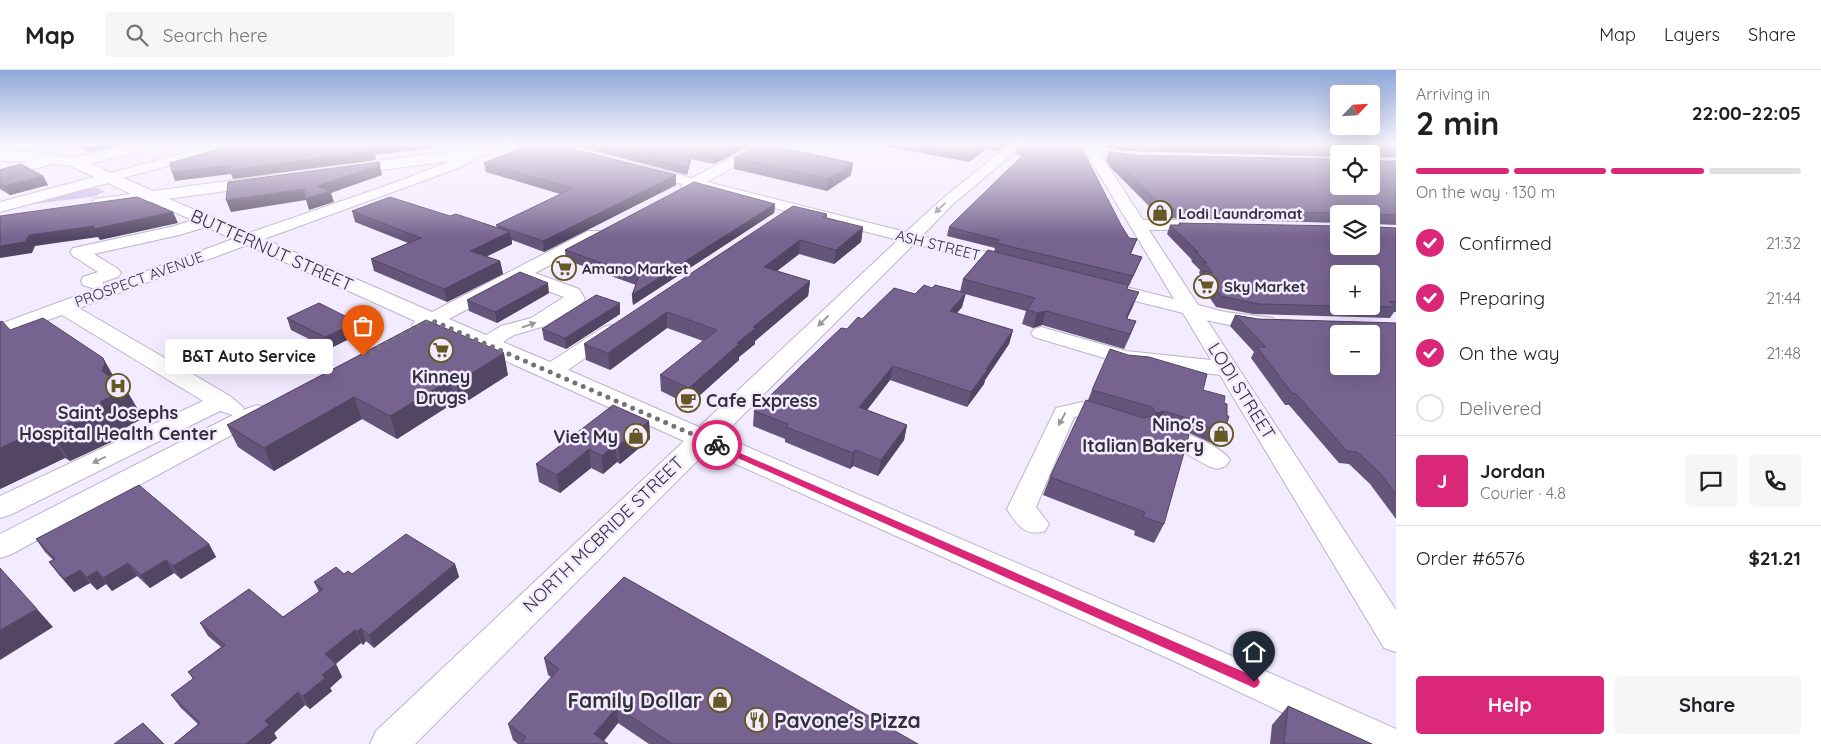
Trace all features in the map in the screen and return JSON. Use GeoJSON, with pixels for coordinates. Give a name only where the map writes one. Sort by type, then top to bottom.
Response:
{"type":"FeatureCollection","features":[{"type":"Feature","properties":{"kind":"main road","name":"BUTTERNUT STREET"},"geometry":{"type":"LineString","coordinates":[[105,175],[150,196]]}},
{"type":"Feature","properties":{"kind":"main road"},"geometry":{"type":"LineString","coordinates":[[0,207],[108,178]]}},
{"type":"Feature","properties":{"kind":"main road"},"geometry":{"type":"LineString","coordinates":[[84,205],[278,179]]}},
{"type":"Feature","properties":{"kind":"main road"},"geometry":{"type":"LineString","coordinates":[[0,217],[66,208]]}},
{"type":"Feature","properties":{"kind":"street"},"geometry":{"type":"LineString","coordinates":[[108,178],[117,175]]}},
{"type":"Feature","properties":{"kind":"street","name":"PROSPECT AVENUE"},"geometry":{"type":"LineString","coordinates":[[2,326],[63,308],[426,175]]}},
{"type":"Feature","properties":{"kind":"street","name":"ASH STREET"},"geometry":{"type":"LineString","coordinates":[[665,175],[1028,268]]}},
{"type":"Feature","properties":{"kind":"street"},"geometry":{"type":"LineString","coordinates":[[677,192],[708,175]]}},
{"type":"Feature","properties":{"kind":"street","name":"NORTH MCBRIDE STREET"},"geometry":{"type":"LineString","coordinates":[[389,744],[910,237],[947,202],[979,175]]}},
{"type":"Feature","properties":{"kind":"street","name":"LODI STREET"},"geometry":{"type":"LineString","coordinates":[[1107,175],[1396,638]]}},
{"type":"Feature","properties":{"kind":"street","name":"BUTTERNUT STREET"},"geometry":{"type":"LineString","coordinates":[[150,196],[246,240],[1186,651],[1389,744]]}},
{"type":"Feature","properties":{"kind":"street"},"geometry":{"type":"LineString","coordinates":[[771,224],[796,208]]}},
{"type":"Feature","properties":{"kind":"street"},"geometry":{"type":"LineString","coordinates":[[107,291],[90,281],[112,273],[80,252],[179,230],[206,221]]}},
{"type":"Feature","properties":{"kind":"street"},"geometry":{"type":"LineString","coordinates":[[1138,224],[1224,226]]}},
{"type":"Feature","properties":{"kind":"street"},"geometry":{"type":"LineString","coordinates":[[406,334],[607,228]]}},
{"type":"Feature","properties":{"kind":"street"},"geometry":{"type":"LineString","coordinates":[[485,344],[508,330],[538,322],[575,298],[572,292],[519,274]]}},
{"type":"Feature","properties":{"kind":"street"},"geometry":{"type":"LineString","coordinates":[[1094,285],[1191,310],[1254,322],[1282,323]]}},
{"type":"Feature","properties":{"kind":"street"},"geometry":{"type":"LineString","coordinates":[[63,308],[222,401],[245,418]]}},
{"type":"Feature","properties":{"kind":"street"},"geometry":{"type":"LineString","coordinates":[[550,372],[624,323]]}},
{"type":"Feature","properties":{"kind":"street"},"geometry":{"type":"LineString","coordinates":[[1041,333],[1124,357],[1228,369]]}},
{"type":"Feature","properties":{"kind":"street"},"geometry":{"type":"LineString","coordinates":[[0,547],[279,400]]}},
{"type":"Feature","properties":{"kind":"street"},"geometry":{"type":"LineString","coordinates":[[0,508],[222,401]]}},
{"type":"Feature","properties":{"kind":"street"},"geometry":{"type":"LineString","coordinates":[[1034,524],[1021,509],[1064,413],[1070,409],[1080,408],[1148,430],[1190,445],[1217,460]]}},
{"type":"Feature","properties":{"kind":"shaded area"},"geometry":{"type":"Polygon","coordinates":[[[98,188],[105,192],[97,196],[34,204],[82,190],[98,188]]]}},
{"type":"Feature","properties":{"kind":"building"},"geometry":{"type":"Polygon","coordinates":[[[0,175],[43,176],[5,186],[0,183],[0,175]]]}},
{"type":"Feature","properties":{"kind":"building"},"geometry":{"type":"Polygon","coordinates":[[[277,175],[349,175],[317,186],[330,191],[305,199],[304,189],[226,200],[228,182],[277,175]]]}},
{"type":"Feature","properties":{"kind":"building"},"geometry":{"type":"Polygon","coordinates":[[[528,175],[675,175],[543,241],[496,225],[573,188],[528,175]]]}},
{"type":"Feature","properties":{"kind":"building"},"geometry":{"type":"Polygon","coordinates":[[[812,175],[834,175],[828,179],[812,175]]]}},
{"type":"Feature","properties":{"kind":"building"},"geometry":{"type":"Polygon","coordinates":[[[1002,175],[1096,175],[1129,238],[1137,239],[1130,254],[1142,257],[1133,276],[996,243],[999,240],[949,227],[1002,175]]]}},
{"type":"Feature","properties":{"kind":"building"},"geometry":{"type":"Polygon","coordinates":[[[1131,175],[1330,175],[1330,195],[1380,195],[1380,175],[1396,175],[1396,215],[1380,214],[1380,205],[1330,205],[1330,213],[1165,209],[1131,175]]]}},
{"type":"Feature","properties":{"kind":"building"},"geometry":{"type":"Polygon","coordinates":[[[694,182],[775,204],[632,295],[639,276],[565,250],[694,182]]]}},
{"type":"Feature","properties":{"kind":"building"},"geometry":{"type":"Polygon","coordinates":[[[137,197],[173,212],[94,229],[94,226],[29,235],[25,242],[0,246],[0,216],[137,197]]]}},
{"type":"Feature","properties":{"kind":"building"},"geometry":{"type":"Polygon","coordinates":[[[390,197],[450,216],[456,214],[510,232],[470,251],[500,261],[444,289],[371,259],[421,238],[352,211],[390,197]]]}},
{"type":"Feature","properties":{"kind":"building"},"geometry":{"type":"Polygon","coordinates":[[[793,206],[827,214],[823,217],[863,227],[836,250],[800,240],[764,267],[810,281],[753,327],[756,328],[737,343],[739,344],[689,388],[660,375],[717,330],[667,312],[608,353],[584,344],[793,206]]]}},
{"type":"Feature","properties":{"kind":"building"},"geometry":{"type":"Polygon","coordinates":[[[1179,223],[1330,226],[1330,255],[1380,255],[1380,227],[1396,228],[1396,302],[1389,301],[1396,307],[1380,307],[1380,265],[1330,265],[1330,306],[1259,304],[1221,296],[1203,271],[1213,273],[1203,262],[1207,263],[1170,225],[1181,225],[1179,223]]]}},
{"type":"Feature","properties":{"kind":"building"},"geometry":{"type":"Polygon","coordinates":[[[988,250],[1128,285],[1127,289],[1139,292],[1127,315],[1127,319],[1136,321],[1130,334],[1046,311],[1037,313],[1027,310],[1035,298],[963,279],[988,250]]]}},
{"type":"Feature","properties":{"kind":"building"},"geometry":{"type":"Polygon","coordinates":[[[520,272],[548,283],[495,312],[467,300],[520,272]]]}},
{"type":"Feature","properties":{"kind":"building"},"geometry":{"type":"Polygon","coordinates":[[[924,285],[932,288],[935,285],[966,293],[950,311],[1013,330],[971,392],[893,366],[859,407],[907,425],[881,460],[855,450],[853,453],[786,427],[788,424],[754,411],[841,328],[847,329],[858,317],[862,319],[894,288],[915,294],[924,285]]]}},
{"type":"Feature","properties":{"kind":"building"},"geometry":{"type":"Polygon","coordinates":[[[596,295],[620,303],[565,338],[542,329],[596,295]]]}},
{"type":"Feature","properties":{"kind":"building"},"geometry":{"type":"Polygon","coordinates":[[[319,303],[357,322],[325,337],[287,318],[319,303]]]}},
{"type":"Feature","properties":{"kind":"building"},"geometry":{"type":"Polygon","coordinates":[[[1235,315],[1258,319],[1396,323],[1396,494],[1379,472],[1357,452],[1347,451],[1296,394],[1292,393],[1257,347],[1266,347],[1235,315]]]}},
{"type":"Feature","properties":{"kind":"building"},"geometry":{"type":"Polygon","coordinates":[[[43,318],[103,358],[105,363],[102,371],[126,389],[100,402],[104,407],[50,431],[45,428],[0,448],[0,322],[2,321],[10,330],[43,318]]]}},
{"type":"Feature","properties":{"kind":"building"},"geometry":{"type":"Polygon","coordinates":[[[426,320],[504,353],[456,383],[450,380],[390,416],[354,397],[264,448],[227,425],[426,320]]]}},
{"type":"Feature","properties":{"kind":"building"},"geometry":{"type":"Polygon","coordinates":[[[1110,349],[1128,355],[1149,357],[1207,374],[1203,390],[1225,396],[1224,403],[1227,404],[1227,416],[1229,416],[1224,434],[1193,420],[1164,411],[1156,413],[1152,407],[1092,390],[1110,349]]]}},
{"type":"Feature","properties":{"kind":"building"},"geometry":{"type":"Polygon","coordinates":[[[1086,400],[1144,418],[1152,416],[1156,423],[1189,435],[1164,524],[1143,517],[1145,512],[1050,477],[1086,400]]]}},
{"type":"Feature","properties":{"kind":"building"},"geometry":{"type":"Polygon","coordinates":[[[613,405],[649,421],[618,446],[615,444],[602,456],[589,449],[557,475],[536,464],[613,405]]]}},
{"type":"Feature","properties":{"kind":"building"},"geometry":{"type":"Polygon","coordinates":[[[139,485],[209,544],[173,566],[166,560],[141,575],[128,563],[103,578],[97,571],[87,577],[80,570],[64,579],[49,562],[55,559],[36,539],[139,485]]]}},
{"type":"Feature","properties":{"kind":"building"},"geometry":{"type":"Polygon","coordinates":[[[406,534],[455,564],[369,635],[361,628],[357,632],[355,630],[325,654],[336,664],[322,675],[325,678],[303,696],[298,692],[265,721],[269,725],[246,744],[174,744],[200,723],[171,695],[194,678],[188,672],[225,645],[200,623],[249,589],[283,617],[323,589],[314,582],[336,567],[344,574],[348,571],[352,574],[406,534]]]}},
{"type":"Feature","properties":{"kind":"building"},"geometry":{"type":"Polygon","coordinates":[[[0,568],[37,609],[0,630],[0,568]]]}},
{"type":"Feature","properties":{"kind":"building"},"geometry":{"type":"Polygon","coordinates":[[[624,577],[918,744],[672,744],[617,707],[594,734],[608,744],[525,744],[522,742],[526,737],[508,724],[559,669],[544,658],[624,577]]]}},
{"type":"Feature","properties":{"kind":"building"},"geometry":{"type":"Polygon","coordinates":[[[1288,706],[1372,744],[1284,744],[1288,706]]]}},
{"type":"Feature","properties":{"kind":"building"},"geometry":{"type":"Polygon","coordinates":[[[143,723],[164,744],[114,744],[143,723]]]}},
{"type":"Feature","properties":{"kind":"way so far"},"geometry":{"type":"LineString","coordinates":[[363,356],[431,320],[717,445]]}},
{"type":"Feature","properties":{"kind":"place","name":"Lodi Laundromat"},"geometry":{"type":"Point","coordinates":[1160,213]}},
{"type":"Feature","properties":{"kind":"place","name":"Amano Market"},"geometry":{"type":"Point","coordinates":[564,268]}},
{"type":"Feature","properties":{"kind":"place","name":"Sky Market"},"geometry":{"type":"Point","coordinates":[1206,286]}},
{"type":"Feature","properties":{"kind":"place","name":"Kinney Drugs"},"geometry":{"type":"Point","coordinates":[441,350]}},
{"type":"Feature","properties":{"kind":"place","name":"B&T Auto Service"},"geometry":{"type":"Point","coordinates":[363,356]}},
{"type":"Feature","properties":{"kind":"place","name":"Saint Josephs Hospital Health Center"},"geometry":{"type":"Point","coordinates":[118,386]}},
{"type":"Feature","properties":{"kind":"place","name":"Cafe Express"},"geometry":{"type":"Point","coordinates":[688,400]}},
{"type":"Feature","properties":{"kind":"place","name":"Nino's Italian Bakery"},"geometry":{"type":"Point","coordinates":[1221,434]}},
{"type":"Feature","properties":{"kind":"place","name":"Viet My"},"geometry":{"type":"Point","coordinates":[636,436]}},
{"type":"Feature","properties":{"kind":"place","name":"Family Dollar"},"geometry":{"type":"Point","coordinates":[720,700]}},
{"type":"Feature","properties":{"kind":"place","name":"Pavone's Pizza"},"geometry":{"type":"Point","coordinates":[757,720]}},
{"type":"Feature","properties":{"kind":"route"},"geometry":{"type":"LineString","coordinates":[[717,445],[1254,682]]}}]}
